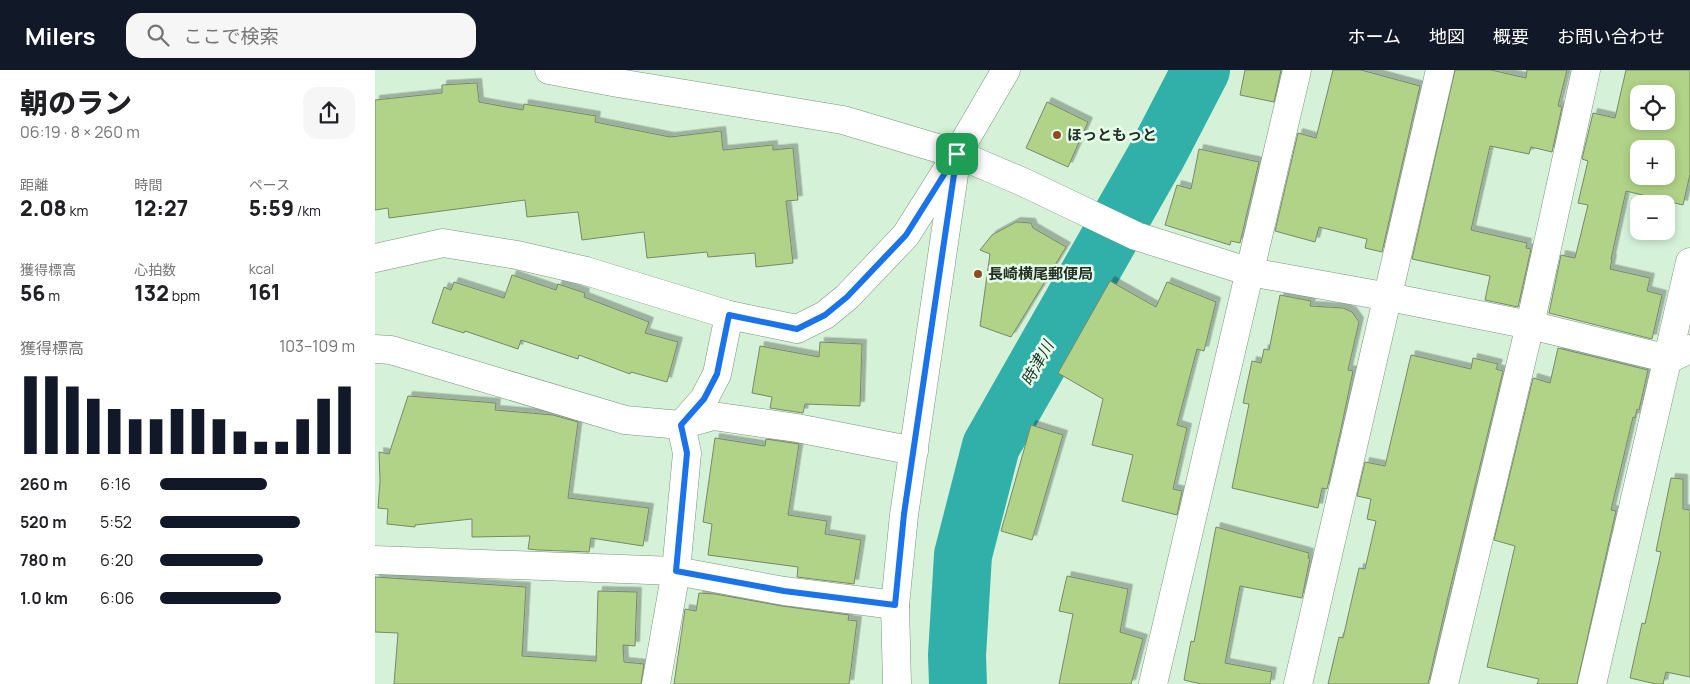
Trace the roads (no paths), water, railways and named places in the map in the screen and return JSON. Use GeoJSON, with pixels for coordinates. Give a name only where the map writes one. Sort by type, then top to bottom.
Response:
{"type":"FeatureCollection","features":[{"type":"Feature","properties":{"kind":"street"},"geometry":{"type":"LineString","coordinates":[[549,70],[618,84],[843,120],[957,154],[1023,182],[1137,236],[1250,272],[1389,297],[1679,354]]}},
{"type":"Feature","properties":{"kind":"street"},"geometry":{"type":"LineString","coordinates":[[375,258],[443,243],[517,255],[586,271],[729,315],[797,329],[825,315],[847,297],[906,235],[957,154],[1005,70]]}},
{"type":"Feature","properties":{"kind":"street"},"geometry":{"type":"LineString","coordinates":[[1153,684],[1297,70]]}},
{"type":"Feature","properties":{"kind":"street"},"geometry":{"type":"LineString","coordinates":[[1298,684],[1440,70]]}},
{"type":"Feature","properties":{"kind":"street"},"geometry":{"type":"LineString","coordinates":[[1444,684],[1530,325],[1586,70]]}},
{"type":"Feature","properties":{"kind":"street"},"geometry":{"type":"LineString","coordinates":[[897,684],[895,605],[904,514],[957,154]]}},
{"type":"Feature","properties":{"kind":"street"},"geometry":{"type":"LineString","coordinates":[[1592,684],[1679,354],[1690,262]]}},
{"type":"Feature","properties":{"kind":"street"},"geometry":{"type":"LineString","coordinates":[[681,425],[704,399],[717,374],[729,315]]}},
{"type":"Feature","properties":{"kind":"street"},"geometry":{"type":"LineString","coordinates":[[375,349],[391,350],[625,420],[681,425],[713,416],[797,428],[914,451]]}},
{"type":"Feature","properties":{"kind":"street"},"geometry":{"type":"LineString","coordinates":[[656,684],[676,571],[687,453],[681,425]]}},
{"type":"Feature","properties":{"kind":"street"},"geometry":{"type":"LineString","coordinates":[[375,560],[676,571],[784,591],[895,605]]}},
{"type":"Feature","properties":{"kind":"waterway","name":"時津川"},"geometry":{"type":"LineString","coordinates":[[958,684],[957,655],[963,555],[991,446],[1158,153],[1201,70]]}},
{"type":"Feature","properties":{"kind":"place","name":"ほっともっと"},"geometry":{"type":"Point","coordinates":[1057,135]}},
{"type":"Feature","properties":{"kind":"place","name":"長崎横尾郵便局"},"geometry":{"type":"Point","coordinates":[978,274]}}]}
